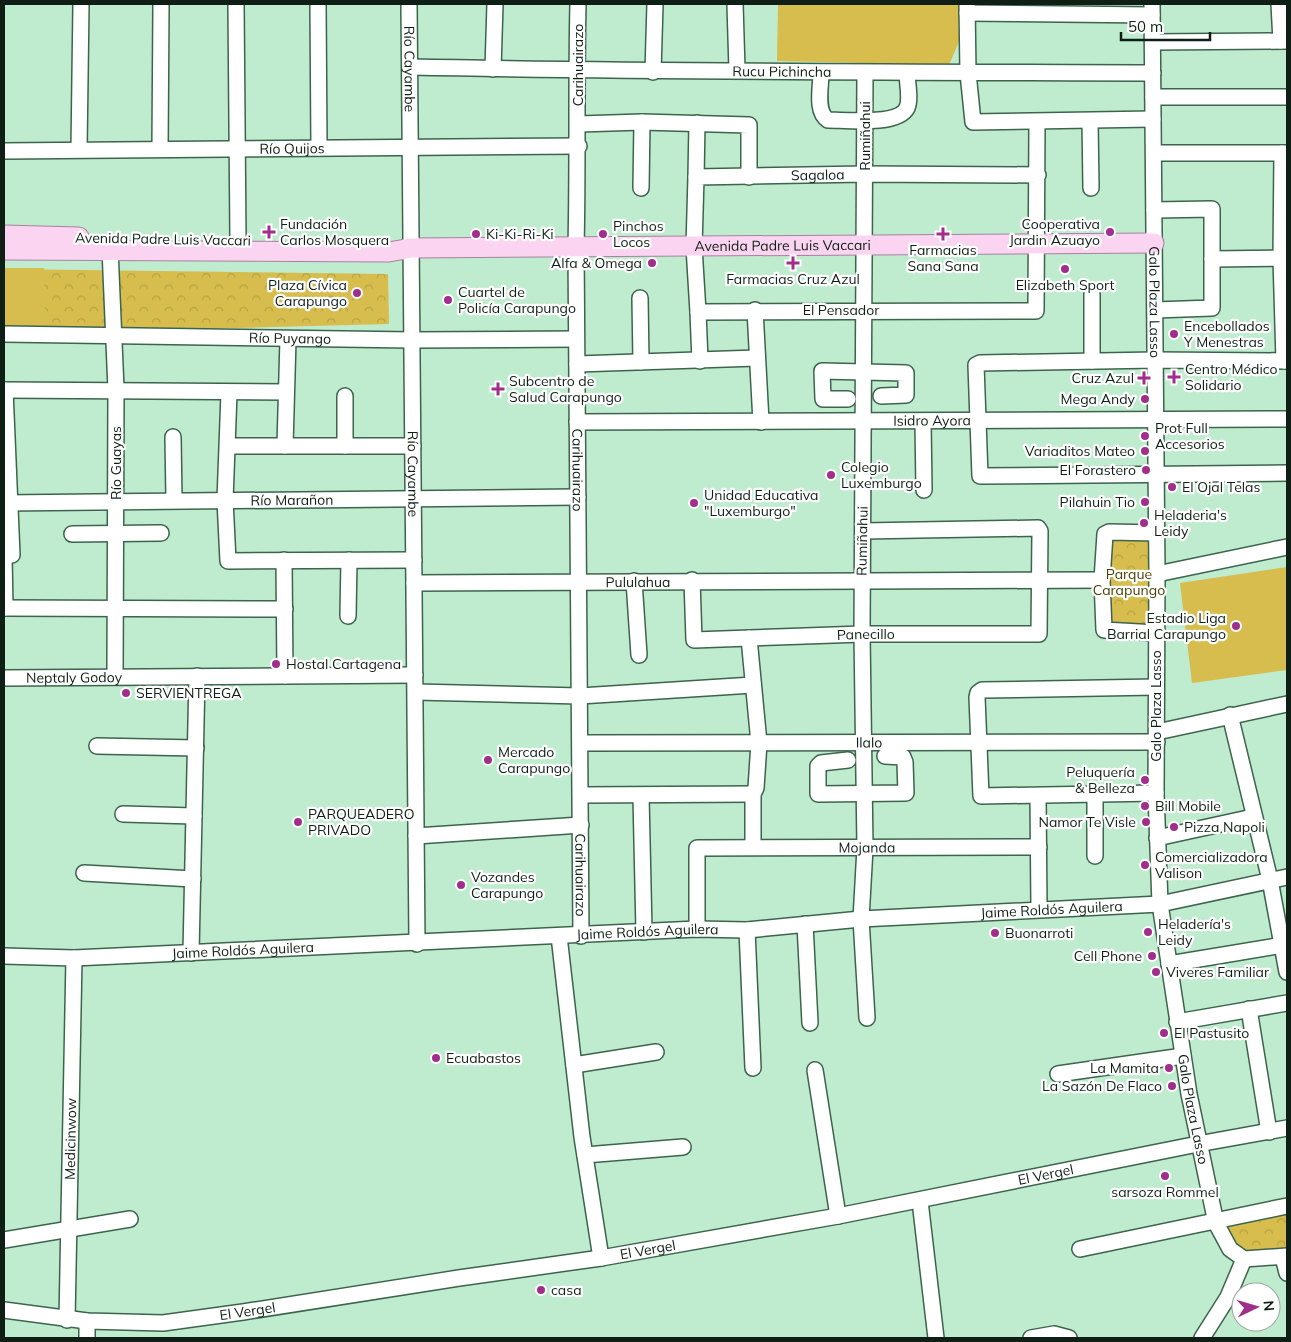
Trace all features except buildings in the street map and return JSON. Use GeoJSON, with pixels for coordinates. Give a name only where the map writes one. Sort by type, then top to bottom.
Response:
{"type":"FeatureCollection","features":[{"type":"Feature","properties":{"kind":"main road","name":"Avenida Padre Luis Vaccari"},"geometry":{"type":"LineString","coordinates":[[4,235],[390,241],[411,248]]}},
{"type":"Feature","properties":{"kind":"main road","name":"Avenida Padre Luis Vaccari"},"geometry":{"type":"LineString","coordinates":[[4,250],[110,249],[389,252],[411,248],[576,247],[694,254],[863,246],[1154,243]]}},
{"type":"Feature","properties":{"kind":"street"},"geometry":{"type":"LineString","coordinates":[[80,4],[80,149]]}},
{"type":"Feature","properties":{"kind":"street"},"geometry":{"type":"LineString","coordinates":[[160,149],[161,4]]}},
{"type":"Feature","properties":{"kind":"street"},"geometry":{"type":"LineString","coordinates":[[236,4],[238,240]]}},
{"type":"Feature","properties":{"kind":"street"},"geometry":{"type":"LineString","coordinates":[[318,4],[319,148]]}},
{"type":"Feature","properties":{"kind":"street","name":"Río Cayambe"},"geometry":{"type":"LineString","coordinates":[[410,4],[417,944]]}},
{"type":"Feature","properties":{"kind":"street"},"geometry":{"type":"LineString","coordinates":[[493,69],[495,4]]}},
{"type":"Feature","properties":{"kind":"street","name":"Carihuairazo"},"geometry":{"type":"LineString","coordinates":[[578,4],[576,70],[579,146],[576,339],[582,936]]}},
{"type":"Feature","properties":{"kind":"street"},"geometry":{"type":"LineString","coordinates":[[653,72],[654,4]]}},
{"type":"Feature","properties":{"kind":"street"},"geometry":{"type":"LineString","coordinates":[[735,4],[737,70]]}},
{"type":"Feature","properties":{"kind":"street"},"geometry":{"type":"LineString","coordinates":[[1153,42],[1284,41],[1279,4]]}},
{"type":"Feature","properties":{"kind":"street"},"geometry":{"type":"LineString","coordinates":[[1152,9],[967,9],[968,72],[973,122],[1090,122],[1153,119]]}},
{"type":"Feature","properties":{"kind":"street","name":"Galo Plaza Lasso"},"geometry":{"type":"LineString","coordinates":[[1152,9],[1157,533],[1156,793],[1160,904],[1177,1022],[1198,1144],[1216,1222],[1230,1249],[1244,1259]]}},
{"type":"Feature","properties":{"kind":"street","name":"Rucu Pichincha"},"geometry":{"type":"LineString","coordinates":[[411,67],[653,72],[737,70],[821,73],[1153,73]]}},
{"type":"Feature","properties":{"kind":"street"},"geometry":{"type":"LineString","coordinates":[[821,73],[820,111],[828,120],[865,120],[895,118],[903,114],[908,106],[907,72]]}},
{"type":"Feature","properties":{"kind":"street","name":"Rumiñahui"},"geometry":{"type":"LineString","coordinates":[[865,73],[863,246],[865,310],[862,422],[865,848],[861,918],[866,1018]]}},
{"type":"Feature","properties":{"kind":"street"},"geometry":{"type":"LineString","coordinates":[[1153,96],[1287,96]]}},
{"type":"Feature","properties":{"kind":"street"},"geometry":{"type":"LineString","coordinates":[[579,124],[642,122],[748,125],[748,177]]}},
{"type":"Feature","properties":{"kind":"street"},"geometry":{"type":"LineString","coordinates":[[641,188],[642,122]]}},
{"type":"Feature","properties":{"kind":"street"},"geometry":{"type":"LineString","coordinates":[[1037,122],[1037,244]]}},
{"type":"Feature","properties":{"kind":"street"},"geometry":{"type":"LineString","coordinates":[[1090,122],[1091,188]]}},
{"type":"Feature","properties":{"kind":"street"},"geometry":{"type":"LineString","coordinates":[[697,123],[694,254],[700,361]]}},
{"type":"Feature","properties":{"kind":"street","name":"Río Quijos"},"geometry":{"type":"LineString","coordinates":[[4,151],[579,146]]}},
{"type":"Feature","properties":{"kind":"street"},"geometry":{"type":"LineString","coordinates":[[1154,153],[1284,153],[1285,361],[1155,360],[980,363],[976,365],[976,422],[980,476],[1287,473]]}},
{"type":"Feature","properties":{"kind":"street","name":"Sagaloa"},"geometry":{"type":"LineString","coordinates":[[696,181],[748,177],[865,174],[1038,175]]}},
{"type":"Feature","properties":{"kind":"street"},"geometry":{"type":"LineString","coordinates":[[1154,210],[1212,209],[1212,308],[1155,310]]}},
{"type":"Feature","properties":{"kind":"street","name":"El Pensador"},"geometry":{"type":"LineString","coordinates":[[698,312],[755,310],[1036,311],[1037,244]]}},
{"type":"Feature","properties":{"kind":"street","name":"Río Guayas"},"geometry":{"type":"LineString","coordinates":[[110,249],[116,389],[115,677]]}},
{"type":"Feature","properties":{"kind":"street"},"geometry":{"type":"LineString","coordinates":[[1212,259],[1284,258]]}},
{"type":"Feature","properties":{"kind":"street"},"geometry":{"type":"LineString","coordinates":[[1092,294],[1092,361]]}},
{"type":"Feature","properties":{"kind":"street"},"geometry":{"type":"LineString","coordinates":[[640,298],[641,362]]}},
{"type":"Feature","properties":{"kind":"street"},"geometry":{"type":"LineString","coordinates":[[755,310],[761,422]]}},
{"type":"Feature","properties":{"kind":"street","name":"Río Puyango"},"geometry":{"type":"LineString","coordinates":[[4,334],[288,339],[576,339]]}},
{"type":"Feature","properties":{"kind":"street"},"geometry":{"type":"LineString","coordinates":[[285,446],[288,339]]}},
{"type":"Feature","properties":{"kind":"street"},"geometry":{"type":"LineString","coordinates":[[577,364],[758,358]]}},
{"type":"Feature","properties":{"kind":"street"},"geometry":{"type":"LineString","coordinates":[[848,399],[823,399],[822,371],[863,370],[906,373],[906,395],[881,396]]}},
{"type":"Feature","properties":{"kind":"street"},"geometry":{"type":"LineString","coordinates":[[285,609],[4,608],[7,503],[4,390],[116,389],[286,392]]}},
{"type":"Feature","properties":{"kind":"street"},"geometry":{"type":"LineString","coordinates":[[229,392],[225,500],[228,560],[414,560]]}},
{"type":"Feature","properties":{"kind":"street"},"geometry":{"type":"LineString","coordinates":[[345,396],[345,446]]}},
{"type":"Feature","properties":{"kind":"street","name":"Isidro Ayora"},"geometry":{"type":"LineString","coordinates":[[577,422],[976,422],[1287,419]]}},
{"type":"Feature","properties":{"kind":"street"},"geometry":{"type":"LineString","coordinates":[[923,422],[924,490]]}},
{"type":"Feature","properties":{"kind":"street"},"geometry":{"type":"LineString","coordinates":[[173,437],[174,500]]}},
{"type":"Feature","properties":{"kind":"street"},"geometry":{"type":"LineString","coordinates":[[228,446],[413,446]]}},
{"type":"Feature","properties":{"kind":"street","name":"Río Marañon"},"geometry":{"type":"LineString","coordinates":[[7,503],[174,500],[578,498]]}},
{"type":"Feature","properties":{"kind":"street"},"geometry":{"type":"LineString","coordinates":[[863,531],[1034,526],[1040,531],[1041,581]]}},
{"type":"Feature","properties":{"kind":"street"},"geometry":{"type":"LineString","coordinates":[[1157,533],[1109,532],[1105,534],[1102,580],[1104,630],[1157,633]]}},
{"type":"Feature","properties":{"kind":"street"},"geometry":{"type":"LineString","coordinates":[[72,534],[161,533]]}},
{"type":"Feature","properties":{"kind":"street"},"geometry":{"type":"LineString","coordinates":[[1157,574],[1287,547]]}},
{"type":"Feature","properties":{"kind":"street"},"geometry":{"type":"LineString","coordinates":[[284,560],[285,676]]}},
{"type":"Feature","properties":{"kind":"street"},"geometry":{"type":"LineString","coordinates":[[348,616],[349,560]]}},
{"type":"Feature","properties":{"kind":"street","name":"Pululahua"},"geometry":{"type":"LineString","coordinates":[[414,583],[692,580],[1102,580]]}},
{"type":"Feature","properties":{"kind":"street","name":"Panecillo"},"geometry":{"type":"LineString","coordinates":[[692,580],[694,640],[862,634],[1039,634],[1041,581]]}},
{"type":"Feature","properties":{"kind":"street"},"geometry":{"type":"LineString","coordinates":[[634,582],[638,654]]}},
{"type":"Feature","properties":{"kind":"street"},"geometry":{"type":"LineString","coordinates":[[749,638],[758,742],[756,788],[753,794],[753,846]]}},
{"type":"Feature","properties":{"kind":"street","name":"Neptaly Godoy"},"geometry":{"type":"LineString","coordinates":[[4,678],[415,675]]}},
{"type":"Feature","properties":{"kind":"street"},"geometry":{"type":"LineString","coordinates":[[191,952],[197,676]]}},
{"type":"Feature","properties":{"kind":"street"},"geometry":{"type":"LineString","coordinates":[[416,692],[580,696],[753,685]]}},
{"type":"Feature","properties":{"kind":"street"},"geometry":{"type":"LineString","coordinates":[[1156,687],[982,690],[978,692],[977,741],[981,796],[1156,793]]}},
{"type":"Feature","properties":{"kind":"street","name":"Ilalo"},"geometry":{"type":"LineString","coordinates":[[581,743],[758,742],[865,744],[1157,737],[1230,715],[1287,704]]}},
{"type":"Feature","properties":{"kind":"street"},"geometry":{"type":"LineString","coordinates":[[1230,715],[1270,880],[1287,972]]}},
{"type":"Feature","properties":{"kind":"street"},"geometry":{"type":"LineString","coordinates":[[97,746],[196,748]]}},
{"type":"Feature","properties":{"kind":"street"},"geometry":{"type":"LineString","coordinates":[[848,760],[820,763],[818,766],[818,794],[906,793],[905,762],[902,757],[885,756]]}},
{"type":"Feature","properties":{"kind":"street"},"geometry":{"type":"LineString","coordinates":[[582,795],[753,794]]}},
{"type":"Feature","properties":{"kind":"street"},"geometry":{"type":"LineString","coordinates":[[1095,794],[1095,856]]}},
{"type":"Feature","properties":{"kind":"street"},"geometry":{"type":"LineString","coordinates":[[641,796],[644,932]]}},
{"type":"Feature","properties":{"kind":"street"},"geometry":{"type":"LineString","coordinates":[[1038,796],[1039,908]]}},
{"type":"Feature","properties":{"kind":"street"},"geometry":{"type":"LineString","coordinates":[[123,814],[194,816]]}},
{"type":"Feature","properties":{"kind":"street"},"geometry":{"type":"LineString","coordinates":[[1157,838],[1254,817]]}},
{"type":"Feature","properties":{"kind":"street"},"geometry":{"type":"LineString","coordinates":[[416,836],[581,825]]}},
{"type":"Feature","properties":{"kind":"street","name":"Mojanda"},"geometry":{"type":"LineString","coordinates":[[696,929],[696,848],[753,846],[865,848],[1039,847]]}},
{"type":"Feature","properties":{"kind":"street"},"geometry":{"type":"LineString","coordinates":[[84,873],[193,879]]}},
{"type":"Feature","properties":{"kind":"street","name":"Jaime Roldós Aguilera"},"geometry":{"type":"LineString","coordinates":[[4,956],[74,958],[417,944],[696,929],[747,930],[861,918],[1039,908],[1160,904],[1287,877]]}},
{"type":"Feature","properties":{"kind":"street"},"geometry":{"type":"LineString","coordinates":[[805,924],[810,1023]]}},
{"type":"Feature","properties":{"kind":"street"},"geometry":{"type":"LineString","coordinates":[[747,930],[754,1068]]}},
{"type":"Feature","properties":{"kind":"street"},"geometry":{"type":"LineString","coordinates":[[559,936],[585,1155],[601,1258]]}},
{"type":"Feature","properties":{"kind":"street"},"geometry":{"type":"LineString","coordinates":[[1169,964],[1283,945]]}},
{"type":"Feature","properties":{"kind":"street","name":"Medicinwow"},"geometry":{"type":"LineString","coordinates":[[67,1320],[74,958]]}},
{"type":"Feature","properties":{"kind":"street"},"geometry":{"type":"LineString","coordinates":[[1177,1022],[1287,1003]]}},
{"type":"Feature","properties":{"kind":"street"},"geometry":{"type":"LineString","coordinates":[[1249,1009],[1269,1132]]}},
{"type":"Feature","properties":{"kind":"street"},"geometry":{"type":"LineString","coordinates":[[574,1065],[656,1052]]}},
{"type":"Feature","properties":{"kind":"street"},"geometry":{"type":"LineString","coordinates":[[1058,1074],[1183,1056]]}},
{"type":"Feature","properties":{"kind":"street"},"geometry":{"type":"LineString","coordinates":[[815,1070],[838,1216]]}},
{"type":"Feature","properties":{"kind":"street","name":"El Vergel"},"geometry":{"type":"LineString","coordinates":[[4,1310],[86,1322],[163,1323],[601,1258],[920,1201],[1198,1144],[1287,1128]]}},
{"type":"Feature","properties":{"kind":"street"},"geometry":{"type":"LineString","coordinates":[[585,1155],[683,1147]]}},
{"type":"Feature","properties":{"kind":"street"},"geometry":{"type":"LineString","coordinates":[[920,1201],[936,1338]]}},
{"type":"Feature","properties":{"kind":"street"},"geometry":{"type":"LineString","coordinates":[[1080,1250],[1287,1206]]}},
{"type":"Feature","properties":{"kind":"street"},"geometry":{"type":"LineString","coordinates":[[4,1240],[130,1219]]}},
{"type":"Feature","properties":{"kind":"street"},"geometry":{"type":"LineString","coordinates":[[1202,1338],[1228,1297],[1244,1259],[1285,1257],[1287,1273]]}},
{"type":"Feature","properties":{"kind":"street"},"geometry":{"type":"LineString","coordinates":[[86,1322],[88,1338]]}},
{"type":"Feature","properties":{"kind":"street"},"geometry":{"type":"LineString","coordinates":[[1031,1338],[1054,1334],[1069,1338]]}},
{"type":"Feature","properties":{"kind":"green space"},"geometry":{"type":"Polygon","coordinates":[[[778,4],[961,4],[961,37],[949,65],[777,61],[778,4]]]}},
{"type":"Feature","properties":{"kind":"green space"},"geometry":{"type":"Polygon","coordinates":[[[4,268],[44,268],[45,327],[4,328],[4,268]]]}},
{"type":"Feature","properties":{"kind":"green space"},"geometry":{"type":"Polygon","coordinates":[[[4,269],[388,274],[389,324],[4,334],[4,269]]]}},
{"type":"Feature","properties":{"kind":"green space","name":"Parque Carapungo"},"geometry":{"type":"Polygon","coordinates":[[[1107,535],[1151,535],[1152,630],[1106,629],[1107,535]]]}},
{"type":"Feature","properties":{"kind":"green space","name":"Estadio Liga Barrial Carapungo"},"geometry":{"type":"Polygon","coordinates":[[[1287,567],[1287,670],[1192,683],[1180,583],[1287,567]]]}},
{"type":"Feature","properties":{"kind":"green space"},"geometry":{"type":"Polygon","coordinates":[[[1287,1208],[1287,1250],[1256,1252],[1248,1250],[1241,1247],[1228,1234],[1222,1223],[1287,1208]]]}},
{"type":"Feature","properties":{"kind":"place","name":"Fundación Carlos Mosquera"},"geometry":{"type":"Point","coordinates":[269,232]}},
{"type":"Feature","properties":{"kind":"place","name":"Cooperativa Jardin Azuayo"},"geometry":{"type":"Point","coordinates":[1110,232]}},
{"type":"Feature","properties":{"kind":"place","name":"Ki-Ki-Ri-Ki"},"geometry":{"type":"Point","coordinates":[476,234]}},
{"type":"Feature","properties":{"kind":"place","name":"Pinchos Locos"},"geometry":{"type":"Point","coordinates":[603,234]}},
{"type":"Feature","properties":{"kind":"place","name":"Farmacias Sana Sana"},"geometry":{"type":"Point","coordinates":[943,234]}},
{"type":"Feature","properties":{"kind":"place","name":"Alfa & Omega"},"geometry":{"type":"Point","coordinates":[652,263]}},
{"type":"Feature","properties":{"kind":"place","name":"Farmacias Cruz Azul"},"geometry":{"type":"Point","coordinates":[793,263]}},
{"type":"Feature","properties":{"kind":"place","name":"Elizabeth Sport"},"geometry":{"type":"Point","coordinates":[1065,269]}},
{"type":"Feature","properties":{"kind":"place","name":"Plaza Cívica Carapungo"},"geometry":{"type":"Point","coordinates":[357,293]}},
{"type":"Feature","properties":{"kind":"place","name":"Cuartel de Policía Carapungo"},"geometry":{"type":"Point","coordinates":[448,300]}},
{"type":"Feature","properties":{"kind":"place","name":"Encebollados Y Menestras"},"geometry":{"type":"Point","coordinates":[1174,334]}},
{"type":"Feature","properties":{"kind":"place","name":"Centro Médico Solidario"},"geometry":{"type":"Point","coordinates":[1174,377]}},
{"type":"Feature","properties":{"kind":"place","name":"Cruz Azul"},"geometry":{"type":"Point","coordinates":[1144,378]}},
{"type":"Feature","properties":{"kind":"place","name":"Subcentro de Salud Carapungo"},"geometry":{"type":"Point","coordinates":[498,389]}},
{"type":"Feature","properties":{"kind":"place","name":"Mega Andy"},"geometry":{"type":"Point","coordinates":[1145,399]}},
{"type":"Feature","properties":{"kind":"place","name":"Prot Full Accesorios"},"geometry":{"type":"Point","coordinates":[1145,436]}},
{"type":"Feature","properties":{"kind":"place","name":"Variaditos Mateo"},"geometry":{"type":"Point","coordinates":[1145,451]}},
{"type":"Feature","properties":{"kind":"place","name":"El Forastero"},"geometry":{"type":"Point","coordinates":[1146,470]}},
{"type":"Feature","properties":{"kind":"place","name":"Colegio Luxemburgo"},"geometry":{"type":"Point","coordinates":[831,475]}},
{"type":"Feature","properties":{"kind":"place","name":"El Ojal Telas"},"geometry":{"type":"Point","coordinates":[1172,487]}},
{"type":"Feature","properties":{"kind":"place","name":"Pilahuin Tio"},"geometry":{"type":"Point","coordinates":[1145,502]}},
{"type":"Feature","properties":{"kind":"place","name":"Unidad Educativa \"Luxemburgo\""},"geometry":{"type":"Point","coordinates":[694,503]}},
{"type":"Feature","properties":{"kind":"place","name":"Heladeria's Leidy"},"geometry":{"type":"Point","coordinates":[1144,523]}},
{"type":"Feature","properties":{"kind":"place","name":"Estadio Liga Barrial Carapungo"},"geometry":{"type":"Point","coordinates":[1236,626]}},
{"type":"Feature","properties":{"kind":"place","name":"Hostal Cartagena"},"geometry":{"type":"Point","coordinates":[276,664]}},
{"type":"Feature","properties":{"kind":"place","name":"SERVIENTREGA"},"geometry":{"type":"Point","coordinates":[126,693]}},
{"type":"Feature","properties":{"kind":"place","name":"Mercado Carapungo"},"geometry":{"type":"Point","coordinates":[488,760]}},
{"type":"Feature","properties":{"kind":"place","name":"Peluquería & Belleza"},"geometry":{"type":"Point","coordinates":[1145,780]}},
{"type":"Feature","properties":{"kind":"place","name":"Bill Mobile"},"geometry":{"type":"Point","coordinates":[1145,806]}},
{"type":"Feature","properties":{"kind":"place","name":"PARQUEADERO PRIVADO"},"geometry":{"type":"Point","coordinates":[298,822]}},
{"type":"Feature","properties":{"kind":"place","name":"Namor Te Visle"},"geometry":{"type":"Point","coordinates":[1146,822]}},
{"type":"Feature","properties":{"kind":"place","name":"Pizza Napoli"},"geometry":{"type":"Point","coordinates":[1174,827]}},
{"type":"Feature","properties":{"kind":"place","name":"Comercializadora Valison"},"geometry":{"type":"Point","coordinates":[1145,865]}},
{"type":"Feature","properties":{"kind":"place","name":"Vozandes Carapungo"},"geometry":{"type":"Point","coordinates":[461,885]}},
{"type":"Feature","properties":{"kind":"place","name":"Heladería's Leidy"},"geometry":{"type":"Point","coordinates":[1148,932]}},
{"type":"Feature","properties":{"kind":"place","name":"Buonarroti"},"geometry":{"type":"Point","coordinates":[995,933]}},
{"type":"Feature","properties":{"kind":"place","name":"Cell Phone"},"geometry":{"type":"Point","coordinates":[1152,956]}},
{"type":"Feature","properties":{"kind":"place","name":"Viveres Familiar"},"geometry":{"type":"Point","coordinates":[1156,972]}},
{"type":"Feature","properties":{"kind":"place","name":"El Pastusito"},"geometry":{"type":"Point","coordinates":[1164,1033]}},
{"type":"Feature","properties":{"kind":"place","name":"Ecuabastos"},"geometry":{"type":"Point","coordinates":[436,1058]}},
{"type":"Feature","properties":{"kind":"place","name":"La Mamita"},"geometry":{"type":"Point","coordinates":[1169,1068]}},
{"type":"Feature","properties":{"kind":"place","name":"La Sazón De Flaco"},"geometry":{"type":"Point","coordinates":[1172,1086]}},
{"type":"Feature","properties":{"kind":"place","name":"sarsoza Rommel"},"geometry":{"type":"Point","coordinates":[1165,1176]}},
{"type":"Feature","properties":{"kind":"place","name":"casa"},"geometry":{"type":"Point","coordinates":[541,1290]}}]}
